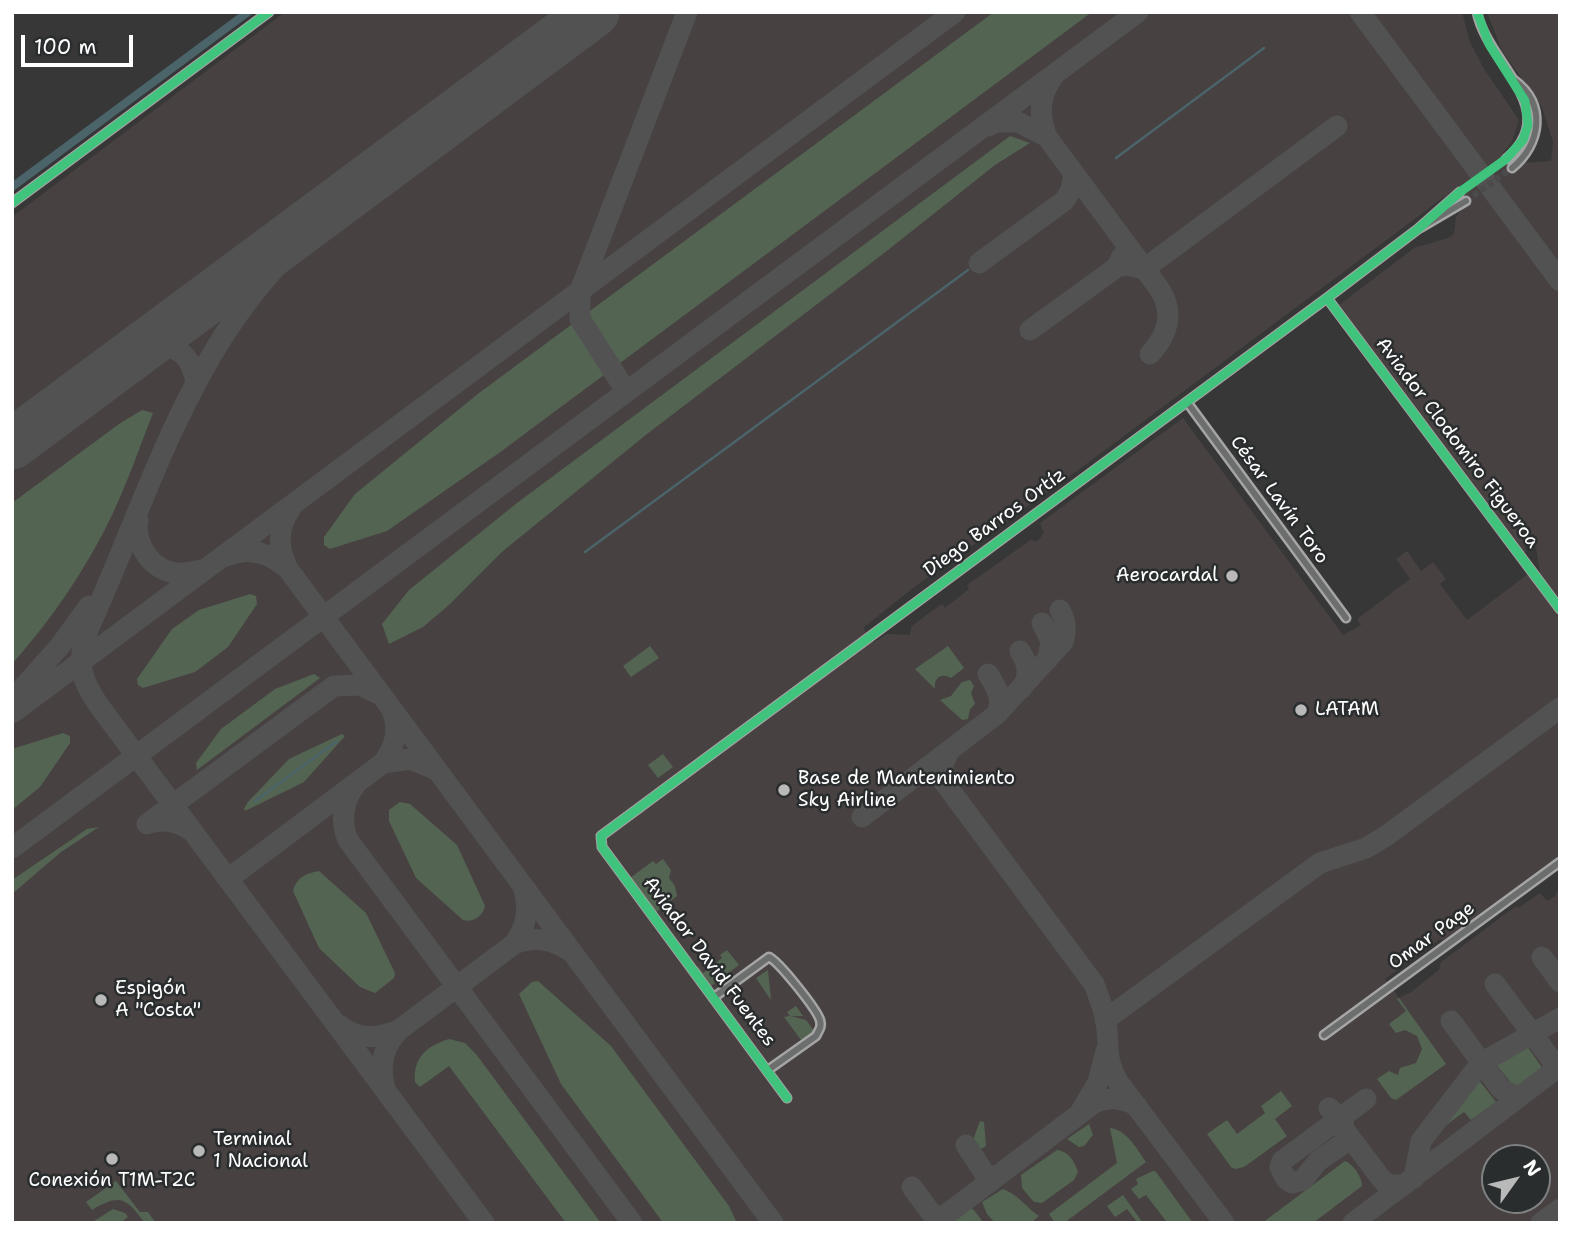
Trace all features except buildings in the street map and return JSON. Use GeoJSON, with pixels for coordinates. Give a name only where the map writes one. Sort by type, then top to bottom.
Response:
{"type":"FeatureCollection","features":[{"type":"Feature","properties":{"kind":"street"},"geometry":{"type":"LineString","coordinates":[[12,203],[269,12]]}},
{"type":"Feature","properties":{"kind":"street"},"geometry":{"type":"LineString","coordinates":[[1477,12],[1480,27],[1489,44],[1527,106],[1528,125],[1523,140],[1506,159]]}},
{"type":"Feature","properties":{"kind":"street"},"geometry":{"type":"LineString","coordinates":[[1512,78],[1528,95],[1534,107],[1536,122],[1532,145],[1512,168]]}},
{"type":"Feature","properties":{"kind":"street","name":"Diego Barros Ortíz"},"geometry":{"type":"LineString","coordinates":[[603,847],[600,840],[604,833],[1327,298],[1418,229],[1460,192]]}},
{"type":"Feature","properties":{"kind":"street","name":"Diego Barros Ortíz"},"geometry":{"type":"LineString","coordinates":[[1418,229],[1466,201]]}},
{"type":"Feature","properties":{"kind":"street","name":"Aviador Clodomiro Figueroa"},"geometry":{"type":"LineString","coordinates":[[1327,298],[1560,609]]}},
{"type":"Feature","properties":{"kind":"street","name":"César Lavín Toro"},"geometry":{"type":"LineString","coordinates":[[1187,402],[1346,618]]}},
{"type":"Feature","properties":{"kind":"street","name":"Aviador David Fuentes"},"geometry":{"type":"LineString","coordinates":[[603,847],[788,1098]]}},
{"type":"Feature","properties":{"kind":"street","name":"Omar Page"},"geometry":{"type":"LineString","coordinates":[[1324,1035],[1560,862]]}},
{"type":"Feature","properties":{"kind":"street"},"geometry":{"type":"LineString","coordinates":[[713,998],[769,957],[783,968],[819,1017],[821,1026],[816,1036],[768,1070]]}},
{"type":"Feature","properties":{"kind":"shaded area"},"geometry":{"type":"Polygon","coordinates":[[[285,12],[1462,12],[1470,42],[1484,69],[1519,120],[1512,142],[1502,154],[1512,169],[1523,163],[1551,161],[1553,142],[1542,107],[1502,51],[1487,12],[1560,12],[1560,599],[1540,573],[1534,534],[1524,536],[1526,552],[1523,552],[1339,305],[1414,248],[1454,234],[1456,217],[1466,202],[1456,188],[1077,471],[913,588],[863,628],[874,642],[887,634],[910,635],[911,627],[925,616],[942,604],[945,608],[969,589],[967,585],[1032,539],[1035,542],[1039,539],[1044,533],[1040,523],[1183,418],[1343,635],[1361,625],[1357,619],[1410,579],[1396,559],[1407,551],[1421,571],[1433,562],[1446,579],[1440,584],[1467,620],[1528,574],[1560,616],[1560,857],[1443,942],[1440,939],[1385,979],[1399,998],[1411,992],[1439,970],[1441,962],[1516,906],[1518,908],[1540,893],[1547,901],[1555,896],[1560,886],[1560,1223],[12,1223],[12,217],[285,12]]]}},
{"type":"Feature","properties":{"kind":"green space"},"geometry":{"type":"Polygon","coordinates":[[[994,12],[1092,12],[499,453],[387,531],[330,549],[324,545],[324,537],[355,494],[479,393],[994,12]]]}},
{"type":"Feature","properties":{"kind":"green space"},"geometry":{"type":"Polygon","coordinates":[[[1010,136],[1030,143],[995,165],[647,434],[503,551],[423,627],[389,644],[382,624],[409,590],[517,503],[1010,136]]]}},
{"type":"Feature","properties":{"kind":"green space"},"geometry":{"type":"Polygon","coordinates":[[[142,410],[153,413],[124,489],[103,533],[68,592],[12,664],[12,503],[142,410]]]}},
{"type":"Feature","properties":{"kind":"green space"},"geometry":{"type":"Polygon","coordinates":[[[250,594],[256,596],[257,604],[228,647],[195,672],[143,688],[138,685],[137,679],[172,629],[199,610],[250,594]]]}},
{"type":"Feature","properties":{"kind":"green space"},"geometry":{"type":"Polygon","coordinates":[[[650,646],[659,658],[631,677],[623,666],[650,646]]]}},
{"type":"Feature","properties":{"kind":"green space"},"geometry":{"type":"Polygon","coordinates":[[[948,646],[964,668],[951,678],[939,677],[935,682],[935,689],[915,669],[948,646]]]}},
{"type":"Feature","properties":{"kind":"green space"},"geometry":{"type":"Polygon","coordinates":[[[314,674],[320,678],[197,770],[196,763],[221,729],[275,689],[314,674]]]}},
{"type":"Feature","properties":{"kind":"green space"},"geometry":{"type":"Polygon","coordinates":[[[970,680],[974,686],[971,693],[975,704],[970,709],[968,719],[962,720],[940,700],[951,696],[962,682],[970,680]]]}},
{"type":"Feature","properties":{"kind":"green space"},"geometry":{"type":"Polygon","coordinates":[[[63,733],[70,736],[70,743],[40,787],[12,810],[12,749],[63,733]]]}},
{"type":"Feature","properties":{"kind":"green space"},"geometry":{"type":"Polygon","coordinates":[[[342,734],[345,736],[304,782],[245,811],[248,802],[289,759],[342,734]]]}},
{"type":"Feature","properties":{"kind":"green space"},"geometry":{"type":"Polygon","coordinates":[[[663,754],[673,767],[658,778],[648,765],[663,754]]]}},
{"type":"Feature","properties":{"kind":"green space"},"geometry":{"type":"Polygon","coordinates":[[[400,802],[410,804],[457,845],[485,906],[477,918],[463,920],[416,878],[389,821],[389,810],[400,802]]]}},
{"type":"Feature","properties":{"kind":"green space"},"geometry":{"type":"Polygon","coordinates":[[[99,827],[61,852],[12,894],[12,880],[87,829],[99,827]]]}},
{"type":"Feature","properties":{"kind":"green space"},"geometry":{"type":"Polygon","coordinates":[[[663,859],[671,870],[669,878],[675,886],[677,896],[655,913],[630,878],[653,861],[656,864],[663,859]]]}},
{"type":"Feature","properties":{"kind":"green space"},"geometry":{"type":"Polygon","coordinates":[[[319,871],[366,913],[395,973],[394,978],[375,993],[360,987],[319,948],[293,891],[302,877],[319,871]]]}},
{"type":"Feature","properties":{"kind":"green space"},"geometry":{"type":"Polygon","coordinates":[[[727,950],[739,965],[711,986],[698,966],[703,973],[722,958],[720,955],[727,950]]]}},
{"type":"Feature","properties":{"kind":"green space"},"geometry":{"type":"Polygon","coordinates":[[[768,970],[771,1000],[756,978],[768,970]]]}},
{"type":"Feature","properties":{"kind":"green space"},"geometry":{"type":"Polygon","coordinates":[[[538,981],[611,1046],[729,1206],[737,1223],[664,1223],[661,1220],[561,1084],[519,994],[532,982],[538,981]]]}},
{"type":"Feature","properties":{"kind":"green space"},"geometry":{"type":"Polygon","coordinates":[[[1399,998],[1446,1064],[1396,1100],[1391,1098],[1377,1079],[1389,1071],[1398,1075],[1400,1068],[1416,1063],[1422,1049],[1417,1036],[1405,1030],[1396,1033],[1389,1024],[1406,1011],[1397,999],[1399,998]]]}},
{"type":"Feature","properties":{"kind":"green space"},"geometry":{"type":"Polygon","coordinates":[[[796,1006],[803,1016],[791,1016],[806,1020],[815,1032],[801,1040],[784,1017],[790,1016],[787,1012],[796,1006]]]}},
{"type":"Feature","properties":{"kind":"green space"},"geometry":{"type":"Polygon","coordinates":[[[449,1039],[465,1043],[476,1054],[601,1223],[566,1223],[449,1066],[420,1087],[415,1082],[419,1059],[434,1045],[449,1039]]]}},
{"type":"Feature","properties":{"kind":"green space"},"geometry":{"type":"Polygon","coordinates":[[[1527,1046],[1543,1069],[1518,1087],[1514,1087],[1496,1064],[1527,1046]]]}},
{"type":"Feature","properties":{"kind":"green space"},"geometry":{"type":"Polygon","coordinates":[[[1478,1079],[1496,1102],[1471,1120],[1464,1112],[1441,1129],[1478,1079]]]}},
{"type":"Feature","properties":{"kind":"green space"},"geometry":{"type":"Polygon","coordinates":[[[1281,1091],[1292,1106],[1275,1119],[1287,1136],[1244,1167],[1231,1167],[1207,1134],[1227,1120],[1237,1134],[1265,1113],[1261,1106],[1281,1091]]]}},
{"type":"Feature","properties":{"kind":"green space"},"geometry":{"type":"Polygon","coordinates":[[[980,1121],[984,1122],[986,1146],[981,1149],[973,1140],[980,1121]]]}},
{"type":"Feature","properties":{"kind":"green space"},"geometry":{"type":"Polygon","coordinates":[[[1089,1124],[1093,1135],[1084,1146],[1079,1147],[1067,1139],[1089,1124]]]}},
{"type":"Feature","properties":{"kind":"green space"},"geometry":{"type":"Polygon","coordinates":[[[1110,1128],[1122,1132],[1146,1162],[1064,1223],[1055,1223],[1049,1214],[1117,1163],[1110,1128]]]}},
{"type":"Feature","properties":{"kind":"green space"},"geometry":{"type":"Polygon","coordinates":[[[1057,1150],[1071,1158],[1078,1172],[1074,1180],[1042,1203],[1034,1202],[1022,1188],[1021,1175],[1057,1150]]]}},
{"type":"Feature","properties":{"kind":"green space"},"geometry":{"type":"Polygon","coordinates":[[[1345,1161],[1357,1171],[1362,1186],[1313,1223],[1262,1223],[1345,1161]]]}},
{"type":"Feature","properties":{"kind":"green space"},"geometry":{"type":"Polygon","coordinates":[[[1153,1171],[1193,1223],[1165,1223],[1146,1195],[1139,1199],[1131,1189],[1138,1184],[1136,1179],[1153,1171]]]}},
{"type":"Feature","properties":{"kind":"green space"},"geometry":{"type":"Polygon","coordinates":[[[116,1181],[140,1212],[148,1212],[155,1222],[145,1223],[133,1208],[122,1201],[109,1201],[92,1210],[86,1202],[116,1181]]]}},
{"type":"Feature","properties":{"kind":"green space"},"geometry":{"type":"Polygon","coordinates":[[[1003,1189],[1039,1216],[1031,1223],[995,1223],[982,1202],[1003,1189]]]}},
{"type":"Feature","properties":{"kind":"green space"},"geometry":{"type":"Polygon","coordinates":[[[1123,1195],[1143,1223],[1138,1223],[1127,1209],[1115,1217],[1107,1206],[1123,1195]]]}},
{"type":"Feature","properties":{"kind":"green space"},"geometry":{"type":"Polygon","coordinates":[[[968,1208],[973,1209],[984,1223],[948,1223],[968,1208]]]}},
{"type":"Feature","properties":{"kind":"green space"},"geometry":{"type":"Polygon","coordinates":[[[113,1209],[125,1213],[128,1217],[120,1223],[91,1223],[113,1209]]]}},
{"type":"Feature","properties":{"kind":"waterway"},"geometry":{"type":"LineString","coordinates":[[12,187],[248,12]]}},
{"type":"Feature","properties":{"kind":"waterway"},"geometry":{"type":"LineString","coordinates":[[1116,158],[1264,48]]}},
{"type":"Feature","properties":{"kind":"waterway"},"geometry":{"type":"LineString","coordinates":[[585,552],[968,270]]}},
{"type":"Feature","properties":{"kind":"waterway"},"geometry":{"type":"LineString","coordinates":[[255,801],[337,741]]}},
{"type":"Feature","properties":{"kind":"taxiway"},"geometry":{"type":"LineString","coordinates":[[626,391],[580,319],[580,291],[687,12]]}},
{"type":"Feature","properties":{"kind":"taxiway"},"geometry":{"type":"LineString","coordinates":[[12,713],[955,12]]}},
{"type":"Feature","properties":{"kind":"taxiway"},"geometry":{"type":"LineString","coordinates":[[12,848],[1138,12]]}},
{"type":"Feature","properties":{"kind":"taxiway"},"geometry":{"type":"LineString","coordinates":[[1360,12],[1560,281]]}},
{"type":"Feature","properties":{"kind":"taxiway"},"geometry":{"type":"LineString","coordinates":[[1047,137],[1041,107],[1044,92],[1052,78]]}},
{"type":"Feature","properties":{"kind":"taxiway"},"geometry":{"type":"LineString","coordinates":[[988,126],[996,122],[1018,122],[1047,137],[1158,287],[1167,305],[1168,322],[1162,338],[1150,354]]}},
{"type":"Feature","properties":{"kind":"taxiway"},"geometry":{"type":"LineString","coordinates":[[1117,267],[1128,265],[1144,269],[1337,126]]}},
{"type":"Feature","properties":{"kind":"taxiway"},"geometry":{"type":"LineString","coordinates":[[979,263],[1064,201],[1070,192],[1074,176]]}},
{"type":"Feature","properties":{"kind":"taxiway"},"geometry":{"type":"LineString","coordinates":[[364,183],[306,235],[271,273],[239,313],[203,370],[150,481],[87,632],[81,663],[88,688],[100,707],[484,1223]]}},
{"type":"Feature","properties":{"kind":"taxiway"},"geometry":{"type":"LineString","coordinates":[[1030,330],[1117,267],[1122,256]]}},
{"type":"Feature","properties":{"kind":"taxiway"},"geometry":{"type":"LineString","coordinates":[[145,345],[165,346],[180,352],[191,365],[196,384]]}},
{"type":"Feature","properties":{"kind":"taxiway"},"geometry":{"type":"LineString","coordinates":[[291,508],[283,523],[280,538],[288,569],[773,1223]]}},
{"type":"Feature","properties":{"kind":"taxiway"},"geometry":{"type":"LineString","coordinates":[[138,520],[137,529],[142,547],[159,567],[176,573],[204,570]]}},
{"type":"Feature","properties":{"kind":"taxiway"},"geometry":{"type":"LineString","coordinates":[[226,556],[243,552],[259,553],[267,555],[288,569]]}},
{"type":"Feature","properties":{"kind":"taxiway"},"geometry":{"type":"LineString","coordinates":[[12,700],[60,646],[89,606]]}},
{"type":"Feature","properties":{"kind":"taxiway"},"geometry":{"type":"LineString","coordinates":[[862,817],[997,714],[1063,642],[1065,626],[1060,610]]}},
{"type":"Feature","properties":{"kind":"taxiway"},"geometry":{"type":"LineString","coordinates":[[1042,623],[1051,641],[1048,659]]}},
{"type":"Feature","properties":{"kind":"taxiway"},"geometry":{"type":"LineString","coordinates":[[1020,651],[1027,670],[1022,688]]}},
{"type":"Feature","properties":{"kind":"taxiway"},"geometry":{"type":"LineString","coordinates":[[988,674],[998,693],[997,714]]}},
{"type":"Feature","properties":{"kind":"taxiway"},"geometry":{"type":"LineString","coordinates":[[190,830],[170,821],[147,824],[334,686],[359,685],[379,694]]}},
{"type":"Feature","properties":{"kind":"taxiway"},"geometry":{"type":"LineString","coordinates":[[1105,1020],[1320,863],[1366,848],[1386,836],[1560,708]]}},
{"type":"Feature","properties":{"kind":"taxiway"},"geometry":{"type":"LineString","coordinates":[[228,879],[383,763],[395,738],[396,725],[392,710]]}},
{"type":"Feature","properties":{"kind":"taxiway"},"geometry":{"type":"LineString","coordinates":[[948,753],[942,766],[944,782],[1094,984],[1105,1017],[1109,1059],[1119,1083],[1224,1223]]}},
{"type":"Feature","properties":{"kind":"taxiway"},"geometry":{"type":"LineString","coordinates":[[383,763],[410,759],[437,770]]}},
{"type":"Feature","properties":{"kind":"taxiway"},"geometry":{"type":"LineString","coordinates":[[356,784],[344,811],[348,840],[632,1223]]}},
{"type":"Feature","properties":{"kind":"taxiway"},"geometry":{"type":"LineString","coordinates":[[339,1025],[361,1036],[383,1035],[399,1030],[514,944],[526,917],[523,887]]}},
{"type":"Feature","properties":{"kind":"taxiway"},"geometry":{"type":"LineString","coordinates":[[514,944],[542,940],[568,950]]}},
{"type":"Feature","properties":{"kind":"taxiway"},"geometry":{"type":"LineString","coordinates":[[1542,957],[1560,982]]}},
{"type":"Feature","properties":{"kind":"taxiway"},"geometry":{"type":"LineString","coordinates":[[1495,984],[1551,1059],[1560,1063]]}},
{"type":"Feature","properties":{"kind":"taxiway"},"geometry":{"type":"LineString","coordinates":[[1414,1178],[1421,1141],[1481,1063],[1560,1018]]}},
{"type":"Feature","properties":{"kind":"taxiway"},"geometry":{"type":"LineString","coordinates":[[1451,1021],[1501,1089],[1519,1097]]}},
{"type":"Feature","properties":{"kind":"taxiway"},"geometry":{"type":"LineString","coordinates":[[385,1089],[383,1058],[389,1043],[399,1030]]}},
{"type":"Feature","properties":{"kind":"taxiway"},"geometry":{"type":"LineString","coordinates":[[1081,1111],[1098,1082],[1106,1051]]}},
{"type":"Feature","properties":{"kind":"taxiway"},"geometry":{"type":"LineString","coordinates":[[1353,1223],[1560,1066]]}},
{"type":"Feature","properties":{"kind":"taxiway"},"geometry":{"type":"LineString","coordinates":[[935,1223],[1094,1103],[1115,1099],[1137,1106]]}},
{"type":"Feature","properties":{"kind":"taxiway"},"geometry":{"type":"LineString","coordinates":[[1346,1132],[1344,1143],[1318,1161],[1303,1180],[1292,1183],[1286,1179],[1280,1167],[1282,1161],[1366,1099]]}},
{"type":"Feature","properties":{"kind":"taxiway"},"geometry":{"type":"LineString","coordinates":[[1329,1108],[1337,1115],[1344,1115],[1343,1128],[1383,1181],[1392,1185],[1404,1185]]}},
{"type":"Feature","properties":{"kind":"taxiway"},"geometry":{"type":"LineString","coordinates":[[966,1145],[985,1174],[996,1177]]}},
{"type":"Feature","properties":{"kind":"taxiway"},"geometry":{"type":"LineString","coordinates":[[912,1187],[931,1213],[942,1218]]}},
{"type":"Feature","properties":{"kind":"taxiway"},"geometry":{"type":"LineString","coordinates":[[1541,1223],[1560,1209]]}},
{"type":"Feature","properties":{"kind":"runway"},"geometry":{"type":"LineString","coordinates":[[12,444],[594,12]]}},
{"type":"Feature","properties":{"kind":"tunnel"},"geometry":{"type":"LineString","coordinates":[[1460,192],[1506,159]]}},
{"type":"Feature","properties":{"kind":"tunnel"},"geometry":{"type":"LineString","coordinates":[[1466,201],[1512,168]]}},
{"type":"Feature","properties":{"kind":"cycle path"},"geometry":{"type":"LineString","coordinates":[[12,203],[269,12]]}},
{"type":"Feature","properties":{"kind":"cycle path"},"geometry":{"type":"LineString","coordinates":[[787,1098],[602,847],[601,836],[1327,298],[1418,229],[1460,192],[1506,159],[1523,140],[1528,125],[1525,101],[1489,44],[1477,12]]}},
{"type":"Feature","properties":{"kind":"cycle path"},"geometry":{"type":"LineString","coordinates":[[1327,298],[1560,609]]}},
{"type":"Feature","properties":{"kind":"place","name":"Aerocardal"},"geometry":{"type":"Point","coordinates":[1232,576]}},
{"type":"Feature","properties":{"kind":"place","name":"LATAM"},"geometry":{"type":"Point","coordinates":[1301,710]}},
{"type":"Feature","properties":{"kind":"place","name":"Base de Mantenimiento Sky Airline"},"geometry":{"type":"Point","coordinates":[784,790]}},
{"type":"Feature","properties":{"kind":"place","name":"Espigón A \"Costa\""},"geometry":{"type":"Point","coordinates":[101,1000]}},
{"type":"Feature","properties":{"kind":"place","name":"Terminal 1 Nacional"},"geometry":{"type":"Point","coordinates":[199,1151]}},
{"type":"Feature","properties":{"kind":"place","name":"Conexión T1M-T2C"},"geometry":{"type":"Point","coordinates":[112,1159]}}]}
